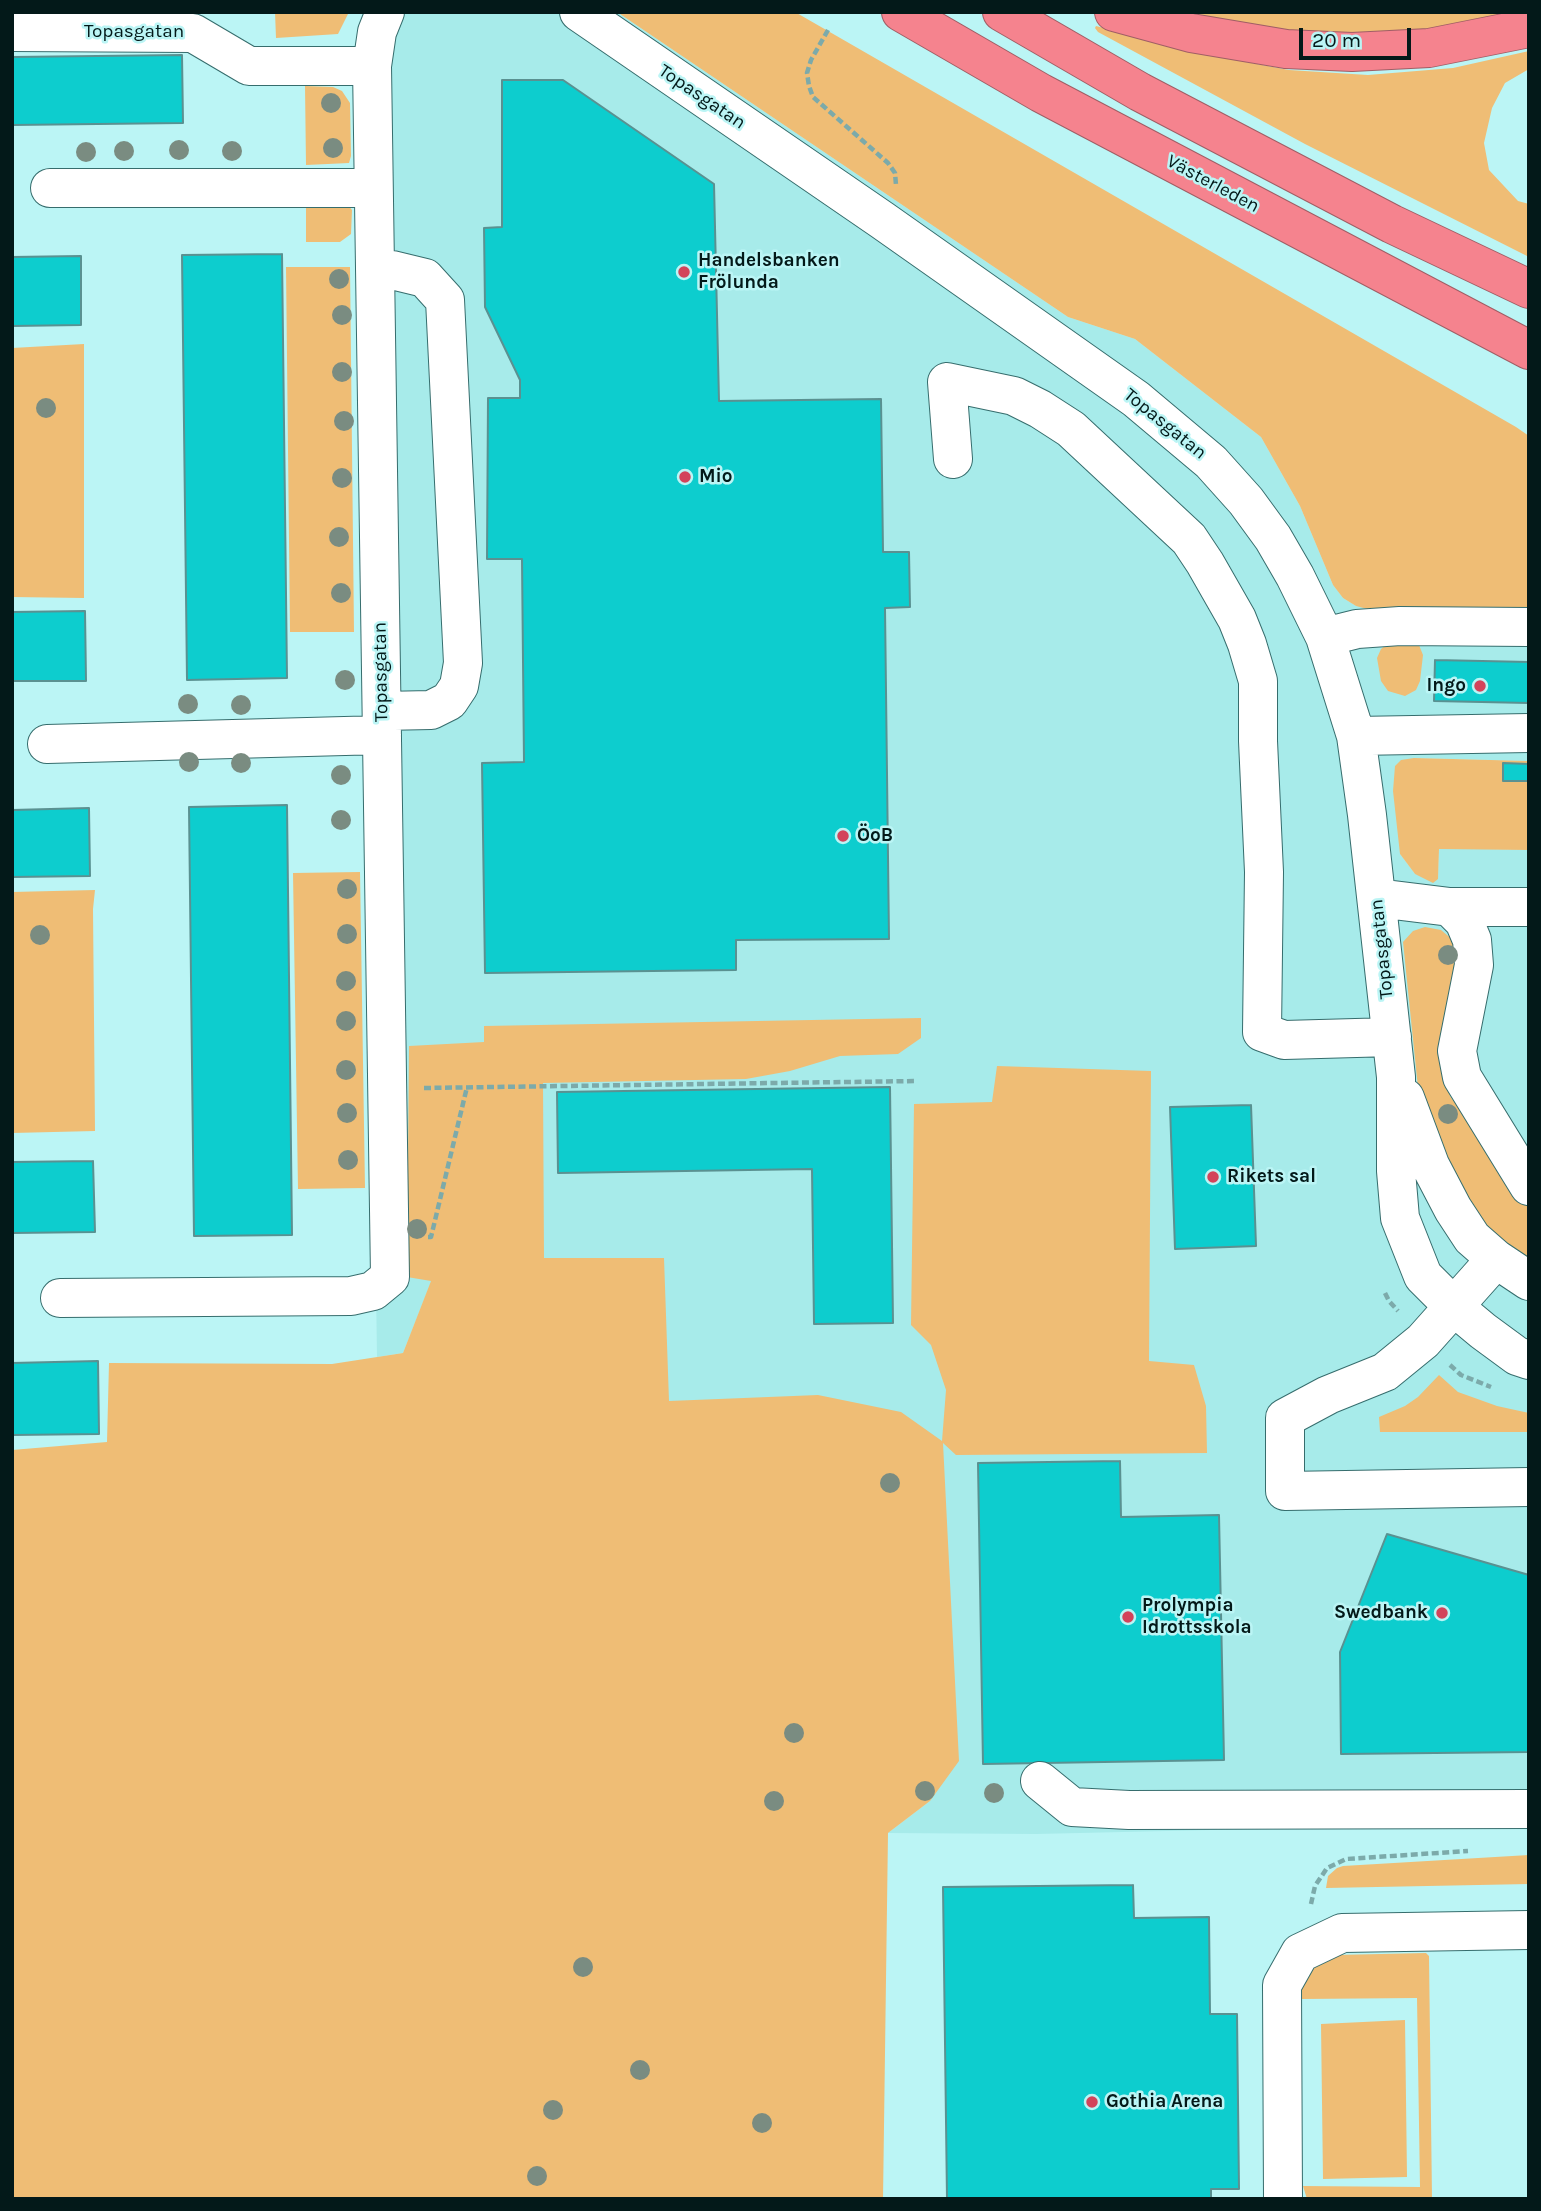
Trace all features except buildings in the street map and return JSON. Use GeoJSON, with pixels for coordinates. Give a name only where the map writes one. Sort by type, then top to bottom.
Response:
{"type":"FeatureCollection","features":[{"type":"Feature","properties":{"kind":"highway","name":"Västerleden"},"geometry":{"type":"LineString","coordinates":[[901,12],[1041,93],[1529,350]]}},
{"type":"Feature","properties":{"kind":"highway"},"geometry":{"type":"LineString","coordinates":[[1002,12],[1140,92],[1392,223],[1529,289]]}},
{"type":"Feature","properties":{"kind":"highway"},"geometry":{"type":"LineString","coordinates":[[1114,12],[1191,33],[1232,40],[1286,49],[1352,52],[1429,48],[1529,28]]}},
{"type":"Feature","properties":{"kind":"street","name":"Topasgatan"},"geometry":{"type":"LineString","coordinates":[[60,1298],[351,1296],[373,1292],[390,1277],[372,66],[377,32],[384,12]]}},
{"type":"Feature","properties":{"kind":"street","name":"Topasgatan"},"geometry":{"type":"LineString","coordinates":[[579,12],[1136,399],[1212,463],[1246,501],[1273,538],[1325,637],[1356,736],[1396,1077],[1396,1171],[1400,1218],[1423,1276],[1483,1331],[1517,1356],[1529,1360]]}},
{"type":"Feature","properties":{"kind":"street","name":"Topasgatan"},"geometry":{"type":"LineString","coordinates":[[12,32],[193,33],[249,66],[372,66]]}},
{"type":"Feature","properties":{"kind":"street"},"geometry":{"type":"LineString","coordinates":[[50,188],[373,188]]}},
{"type":"Feature","properties":{"kind":"street"},"geometry":{"type":"LineString","coordinates":[[47,744],[382,723],[431,710],[449,701],[459,687],[463,663],[445,300],[425,278],[392,270],[374,270]]}},
{"type":"Feature","properties":{"kind":"street"},"geometry":{"type":"LineString","coordinates":[[953,459],[947,382],[1014,396],[1071,429],[1189,540],[1237,619],[1258,681],[1264,872],[1262,1032],[1284,1040],[1392,1037]]}},
{"type":"Feature","properties":{"kind":"street"},"geometry":{"type":"LineString","coordinates":[[1325,637],[1357,629],[1400,626],[1529,627]]}},
{"type":"Feature","properties":{"kind":"street"},"geometry":{"type":"LineString","coordinates":[[1356,736],[1529,733]]}},
{"type":"Feature","properties":{"kind":"street"},"geometry":{"type":"LineString","coordinates":[[1377,898],[1450,907],[1529,907]]}},
{"type":"Feature","properties":{"kind":"street"},"geometry":{"type":"LineString","coordinates":[[1450,907],[1464,921],[1472,940],[1474,965],[1457,1051],[1462,1077],[1529,1186]]}},
{"type":"Feature","properties":{"kind":"street","name":"Topasgatan"},"geometry":{"type":"LineString","coordinates":[[1396,1077],[1430,1165],[1453,1209],[1472,1238],[1496,1259],[1529,1281]]}},
{"type":"Feature","properties":{"kind":"street"},"geometry":{"type":"LineString","coordinates":[[1496,1259],[1423,1341],[1385,1372],[1328,1395],[1285,1418],[1285,1491],[1529,1487]]}},
{"type":"Feature","properties":{"kind":"street"},"geometry":{"type":"LineString","coordinates":[[1040,1781],[1072,1807],[1083,1808],[1529,1810]]}},
{"type":"Feature","properties":{"kind":"street"},"geometry":{"type":"LineString","coordinates":[[1283,2199],[1282,1985],[1300,1953],[1342,1933],[1529,1930]]}},
{"type":"Feature","properties":{"kind":"path"},"geometry":{"type":"LineString","coordinates":[[828,30],[811,60],[807,73],[809,86],[813,97],[888,163],[895,173],[895,197],[882,220]]}},
{"type":"Feature","properties":{"kind":"path"},"geometry":{"type":"LineString","coordinates":[[450,1087],[916,1081]]}},
{"type":"Feature","properties":{"kind":"path"},"geometry":{"type":"LineString","coordinates":[[389,1239],[431,1237],[467,1087]]}},
{"type":"Feature","properties":{"kind":"path"},"geometry":{"type":"LineString","coordinates":[[1300,1953],[1315,1886],[1327,1868],[1346,1859],[1475,1850]]}},
{"type":"Feature","properties":{"kind":"shaded area"},"geometry":{"type":"Polygon","coordinates":[[[275,12],[349,12],[338,34],[276,38],[275,12]]]}},
{"type":"Feature","properties":{"kind":"shaded area"},"geometry":{"type":"Polygon","coordinates":[[[370,12],[617,12],[1068,317],[1135,339],[1261,437],[1300,506],[1333,585],[1343,598],[1356,606],[1529,615],[1529,761],[1414,758],[1400,854],[1415,874],[1438,878],[1439,848],[1529,850],[1529,1207],[1450,1096],[1444,1068],[1455,961],[1414,1061],[1529,1264],[1529,1826],[1036,1834],[888,1833],[930,1801],[668,1401],[630,1402],[550,1381],[539,1343],[431,1282],[403,1353],[377,1357],[370,866],[370,12]]]}},
{"type":"Feature","properties":{"kind":"shaded area"},"geometry":{"type":"Polygon","coordinates":[[[617,12],[795,12],[1516,427],[1529,436],[1529,615],[1375,611],[1356,606],[1343,598],[1333,585],[1300,506],[1261,437],[1135,339],[1068,317],[617,12]]]}},
{"type":"Feature","properties":{"kind":"shaded area"},"geometry":{"type":"Polygon","coordinates":[[[1165,12],[1529,12],[1498,22],[1332,40],[1165,12]]]}},
{"type":"Feature","properties":{"kind":"shaded area"},"geometry":{"type":"Polygon","coordinates":[[[1096,26],[1220,57],[1289,70],[1368,75],[1453,68],[1529,51],[1529,69],[1505,83],[1492,108],[1484,143],[1489,170],[1518,201],[1529,204],[1529,257],[1305,144],[1098,32],[1096,26]]]}},
{"type":"Feature","properties":{"kind":"shaded area"},"geometry":{"type":"Polygon","coordinates":[[[305,86],[333,87],[342,91],[350,103],[349,163],[306,165],[305,86]]]}},
{"type":"Feature","properties":{"kind":"shaded area"},"geometry":{"type":"Polygon","coordinates":[[[306,203],[348,205],[352,210],[351,234],[340,242],[306,242],[306,203]]]}},
{"type":"Feature","properties":{"kind":"shaded area"},"geometry":{"type":"Polygon","coordinates":[[[286,267],[350,267],[354,632],[290,632],[286,267]]]}},
{"type":"Feature","properties":{"kind":"shaded area"},"geometry":{"type":"Polygon","coordinates":[[[84,344],[84,598],[12,597],[12,348],[84,344]]]}},
{"type":"Feature","properties":{"kind":"shaded area"},"geometry":{"type":"Polygon","coordinates":[[[1389,643],[1419,645],[1423,655],[1420,681],[1416,690],[1405,696],[1388,691],[1381,681],[1377,658],[1381,649],[1389,643]]]}},
{"type":"Feature","properties":{"kind":"shaded area"},"geometry":{"type":"Polygon","coordinates":[[[1414,758],[1529,761],[1529,850],[1439,849],[1438,879],[1433,883],[1415,874],[1400,854],[1393,791],[1395,766],[1401,760],[1414,758]]]}},
{"type":"Feature","properties":{"kind":"shaded area"},"geometry":{"type":"Polygon","coordinates":[[[360,872],[365,1188],[298,1189],[293,873],[360,872]]]}},
{"type":"Feature","properties":{"kind":"shaded area"},"geometry":{"type":"Polygon","coordinates":[[[95,890],[95,1131],[12,1133],[12,892],[95,890]]]}},
{"type":"Feature","properties":{"kind":"shaded area"},"geometry":{"type":"Polygon","coordinates":[[[1425,927],[1441,930],[1453,940],[1455,960],[1444,1068],[1450,1096],[1529,1207],[1529,1264],[1494,1238],[1471,1206],[1418,1088],[1403,942],[1413,931],[1425,927]]]}},
{"type":"Feature","properties":{"kind":"shaded area"},"geometry":{"type":"Polygon","coordinates":[[[921,1018],[921,1038],[898,1054],[840,1056],[790,1071],[746,1079],[543,1083],[544,1258],[664,1258],[669,1401],[818,1395],[901,1412],[942,1441],[946,1390],[931,1345],[911,1325],[914,1104],[992,1102],[997,1066],[1151,1071],[1149,1361],[1194,1365],[1206,1406],[1207,1453],[956,1455],[943,1443],[959,1761],[930,1801],[888,1833],[883,2199],[12,2199],[12,1450],[107,1442],[109,1363],[332,1364],[403,1353],[431,1281],[407,1277],[409,1046],[484,1042],[484,1026],[921,1018]]]}},
{"type":"Feature","properties":{"kind":"shaded area"},"geometry":{"type":"Polygon","coordinates":[[[1439,1375],[1458,1392],[1497,1406],[1529,1413],[1529,1432],[1380,1432],[1379,1417],[1418,1397],[1439,1375]]]}},
{"type":"Feature","properties":{"kind":"shaded area"},"geometry":{"type":"Polygon","coordinates":[[[1529,1855],[1529,1884],[1326,1888],[1328,1876],[1343,1866],[1529,1855]]]}},
{"type":"Feature","properties":{"kind":"shaded area"},"geometry":{"type":"Polygon","coordinates":[[[1426,1953],[1429,1956],[1432,2199],[1307,2199],[1303,2186],[1420,2187],[1417,1998],[1302,1999],[1302,1985],[1308,1968],[1336,1955],[1426,1953]]]}},
{"type":"Feature","properties":{"kind":"shaded area"},"geometry":{"type":"Polygon","coordinates":[[[1405,2020],[1407,2177],[1323,2179],[1321,2024],[1405,2020]]]}},
{"type":"Feature","properties":{"kind":"place","name":"Handelsbanken Frölunda"},"geometry":{"type":"Point","coordinates":[684,272]}},
{"type":"Feature","properties":{"kind":"place","name":"Mio"},"geometry":{"type":"Point","coordinates":[685,477]}},
{"type":"Feature","properties":{"kind":"place","name":"Ingo"},"geometry":{"type":"Point","coordinates":[1480,686]}},
{"type":"Feature","properties":{"kind":"place","name":"ÖoB"},"geometry":{"type":"Point","coordinates":[843,836]}},
{"type":"Feature","properties":{"kind":"place","name":"Rikets sal"},"geometry":{"type":"Point","coordinates":[1213,1177]}},
{"type":"Feature","properties":{"kind":"place","name":"Swedbank"},"geometry":{"type":"Point","coordinates":[1442,1613]}},
{"type":"Feature","properties":{"kind":"place","name":"Prolympia Idrottsskola"},"geometry":{"type":"Point","coordinates":[1128,1617]}},
{"type":"Feature","properties":{"kind":"place","name":"Gothia Arena"},"geometry":{"type":"Point","coordinates":[1092,2102]}}]}
